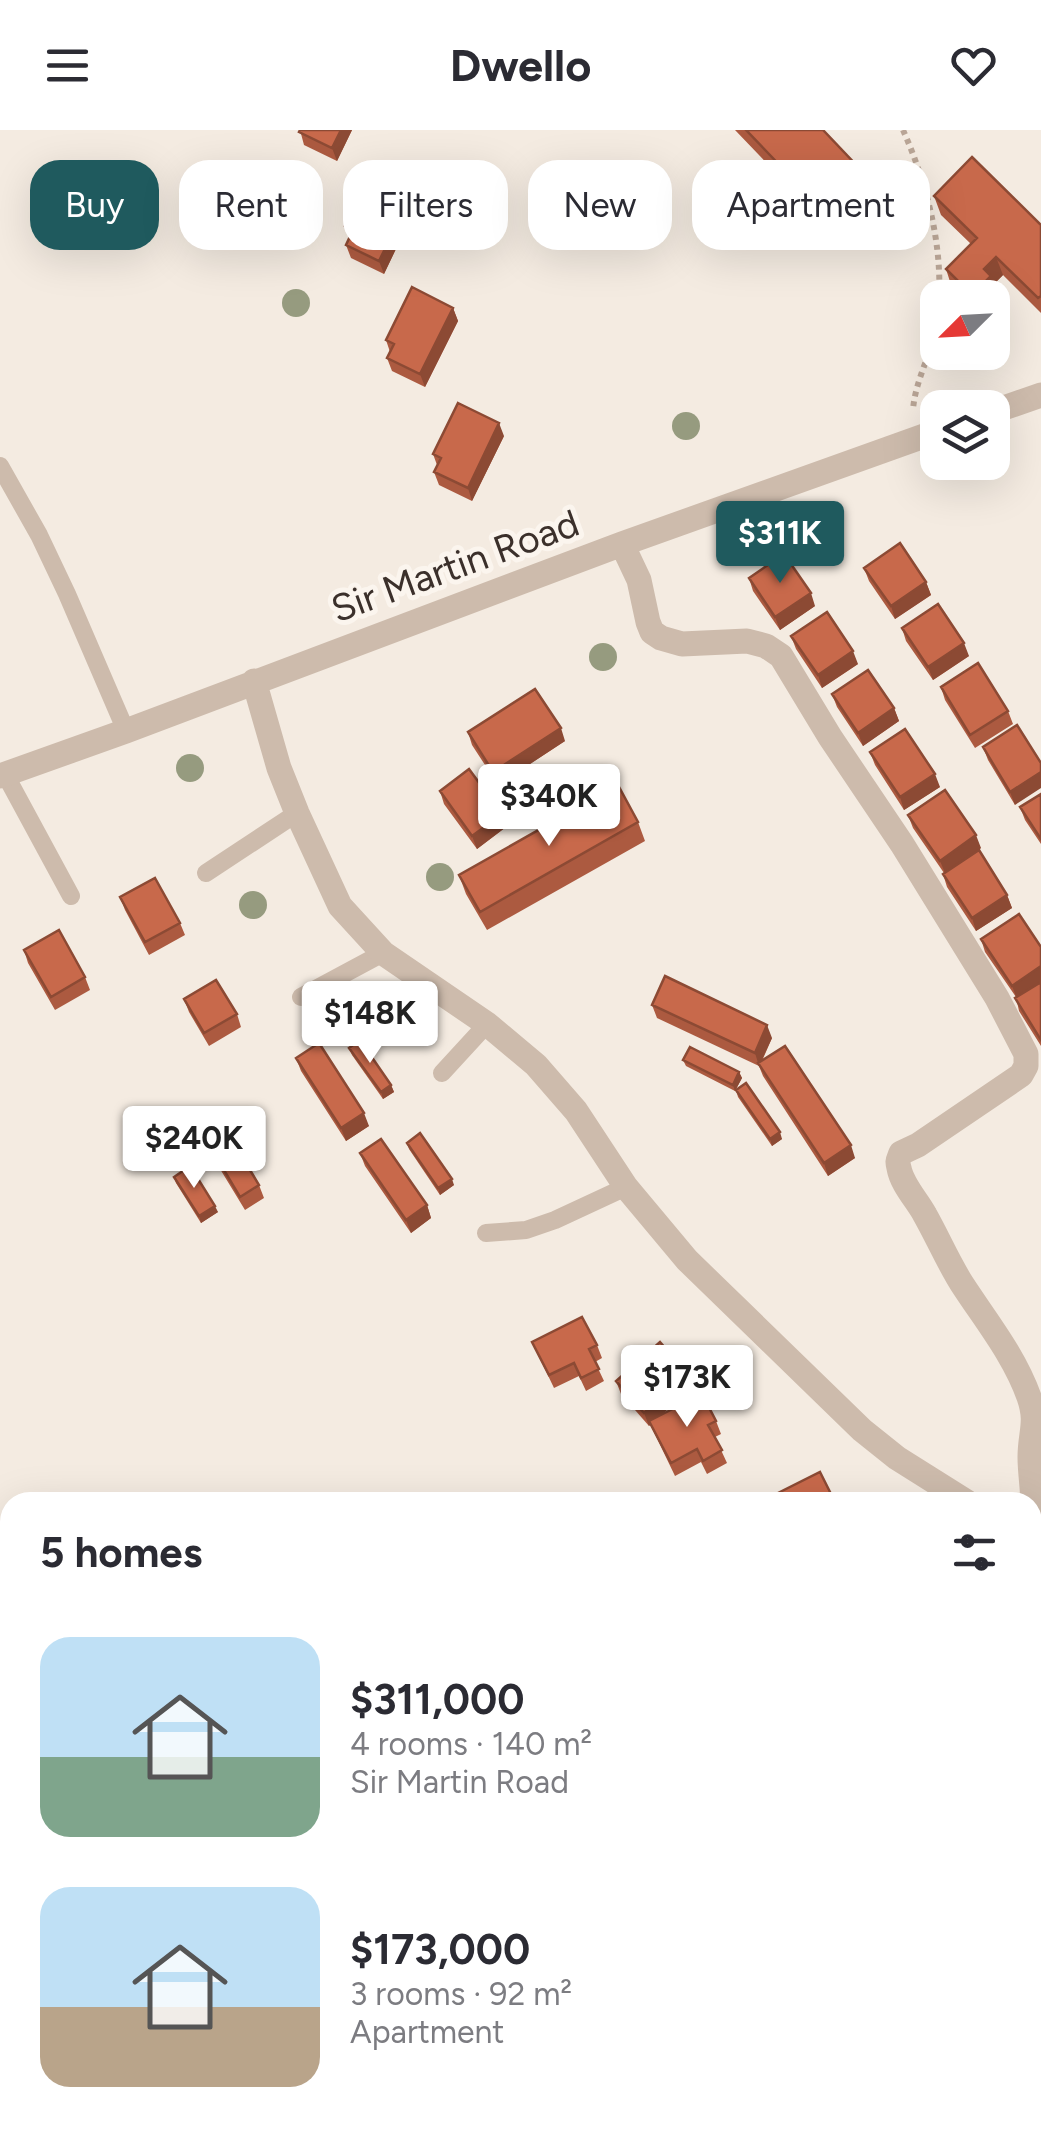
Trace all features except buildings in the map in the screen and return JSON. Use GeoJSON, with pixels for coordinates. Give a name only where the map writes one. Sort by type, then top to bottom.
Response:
{"type":"FeatureCollection","features":[{"type":"Feature","properties":{"kind":"street"},"geometry":{"type":"LineString","coordinates":[[1010,406],[1041,395]]}},
{"type":"Feature","properties":{"kind":"street","name":"Sir Martin Road"},"geometry":{"type":"LineString","coordinates":[[3,775],[920,436]]}},
{"type":"Feature","properties":{"kind":"street"},"geometry":{"type":"LineString","coordinates":[[622,544],[639,580],[652,632],[682,644],[747,641],[766,646],[781,656],[997,998],[1026,1054],[1021,1074],[901,1154],[898,1161],[899,1171],[943,1253],[993,1328],[1029,1397],[1036,1420],[1030,1450],[1034,1492]]}},
{"type":"Feature","properties":{"kind":"street"},"geometry":{"type":"LineString","coordinates":[[254,681],[296,813],[340,906],[383,954],[487,1024],[536,1066],[576,1112],[626,1186],[688,1260],[862,1430],[951,1492]]}},
{"type":"Feature","properties":{"kind":"lane"},"geometry":{"type":"LineString","coordinates":[[0,466],[53,565],[126,731]]}},
{"type":"Feature","properties":{"kind":"lane"},"geometry":{"type":"LineString","coordinates":[[3,775],[71,896]]}},
{"type":"Feature","properties":{"kind":"lane"},"geometry":{"type":"LineString","coordinates":[[206,873],[296,813]]}},
{"type":"Feature","properties":{"kind":"lane"},"geometry":{"type":"LineString","coordinates":[[302,997],[383,954]]}},
{"type":"Feature","properties":{"kind":"lane"},"geometry":{"type":"LineString","coordinates":[[442,1072],[487,1024]]}},
{"type":"Feature","properties":{"kind":"lane"},"geometry":{"type":"LineString","coordinates":[[486,1233],[540,1226],[626,1186]]}},
{"type":"Feature","properties":{"kind":"path"},"geometry":{"type":"LineString","coordinates":[[903,130],[931,210],[939,266],[936,328],[914,395],[910,440]]}}]}
